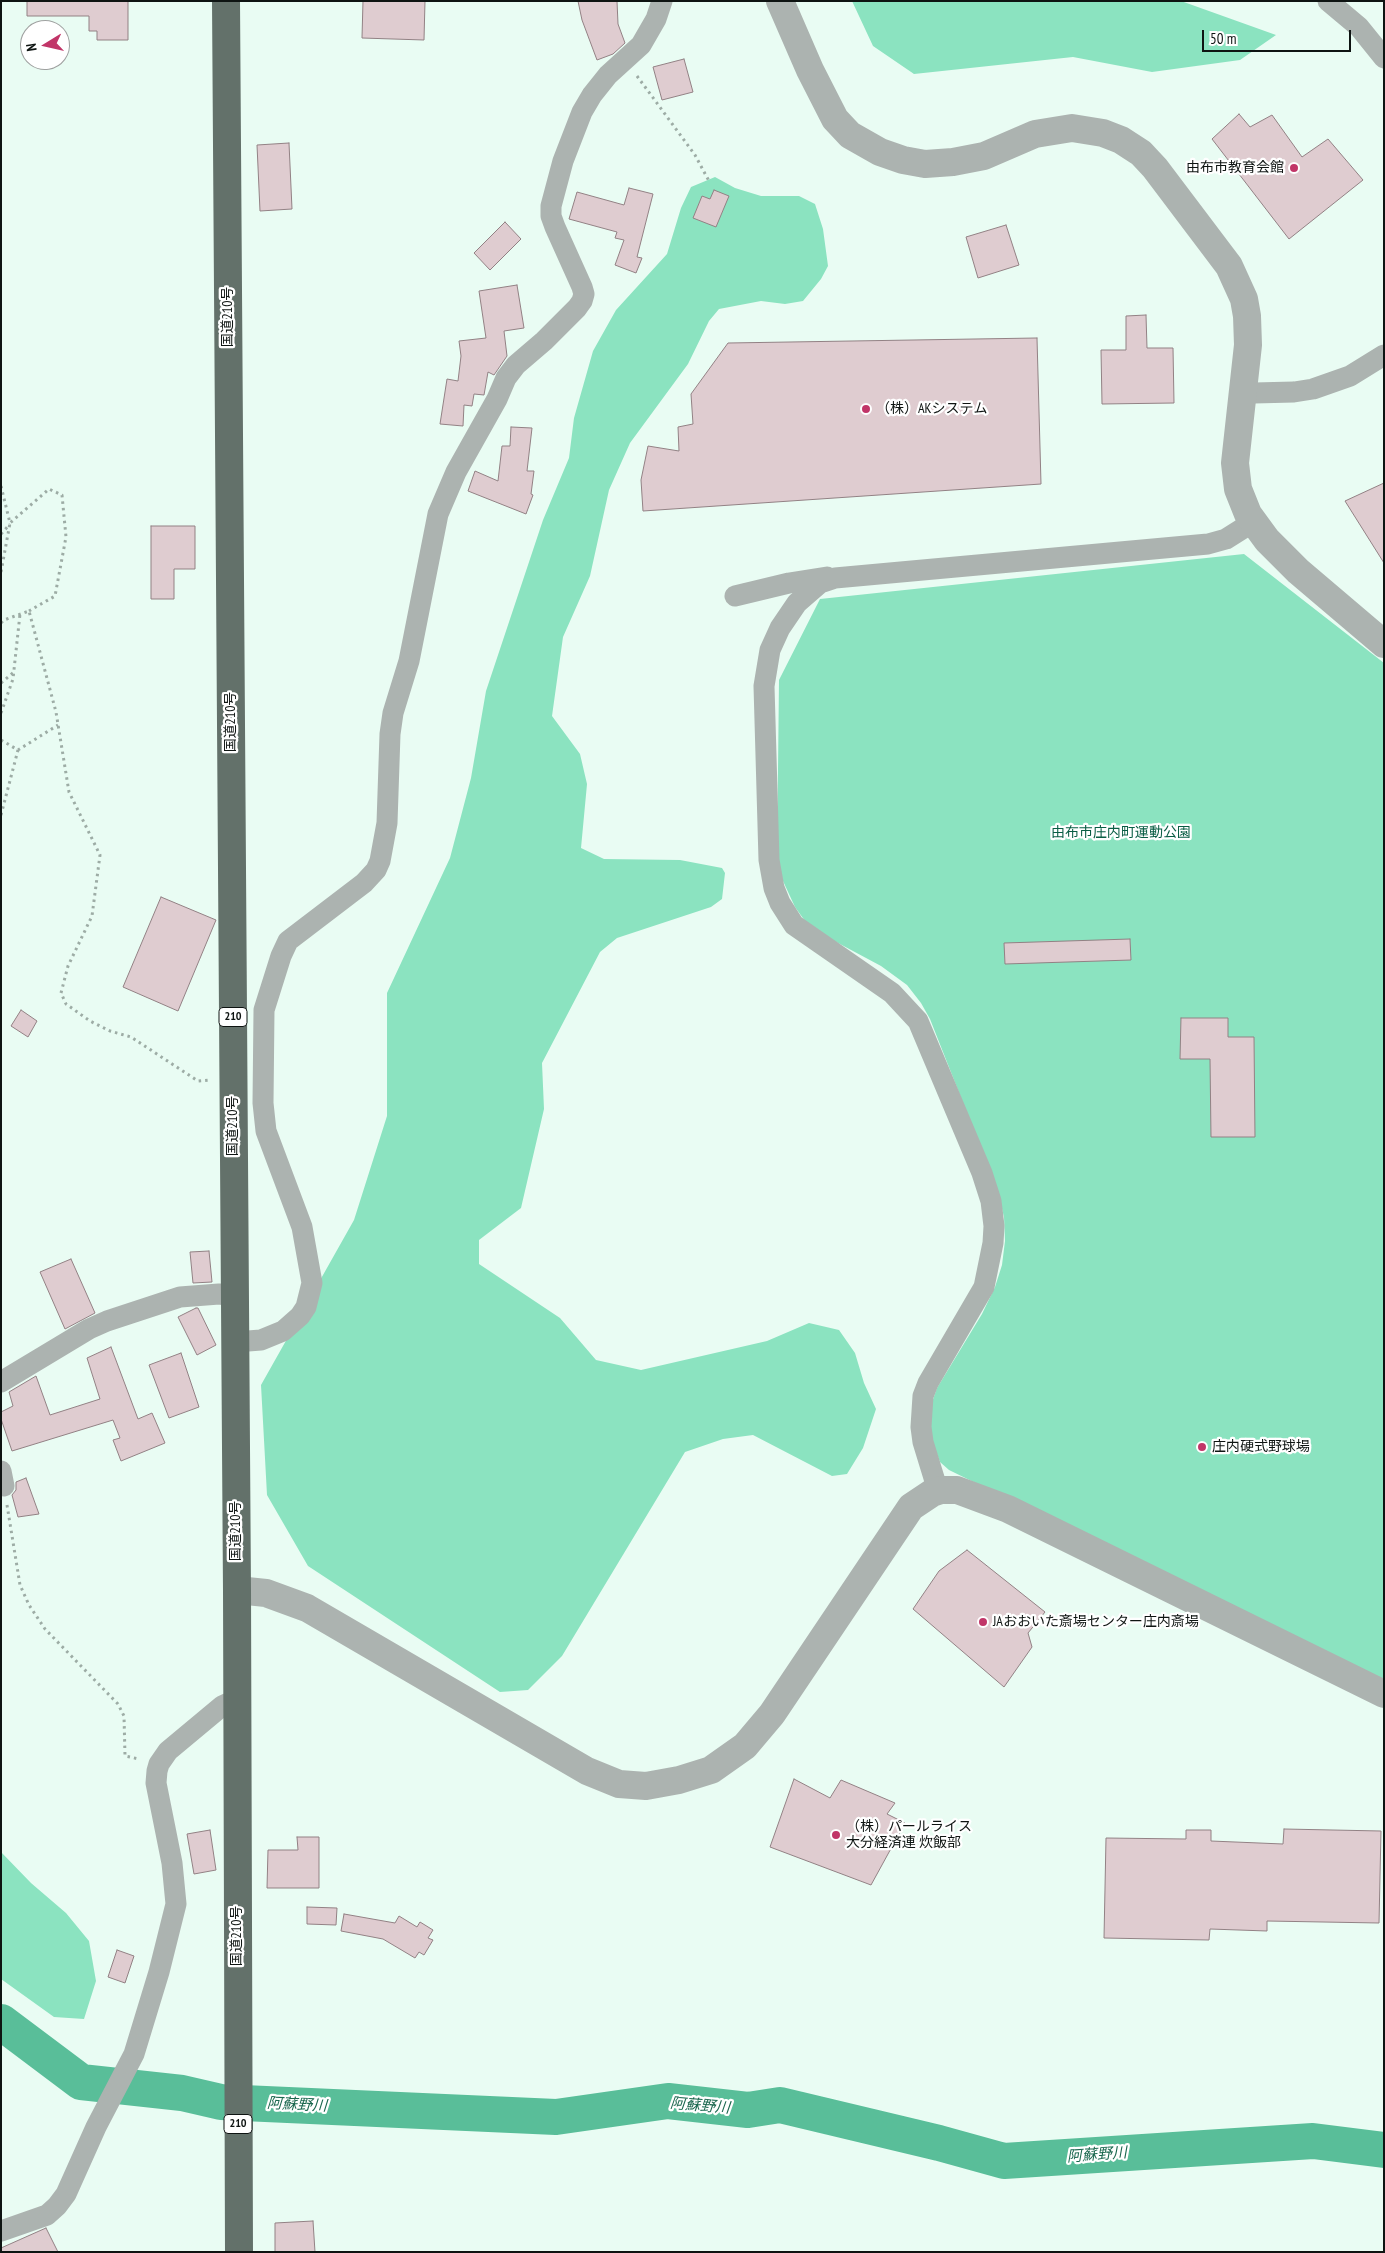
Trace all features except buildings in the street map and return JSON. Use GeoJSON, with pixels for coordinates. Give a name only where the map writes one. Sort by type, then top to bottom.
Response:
{"type":"FeatureCollection","features":[{"type":"Feature","properties":{"kind":"highway","name":"国道210号"},"geometry":{"type":"LineString","coordinates":[[226,1],[237,1590],[239,2252]]}},
{"type":"Feature","properties":{"kind":"street"},"geometry":{"type":"LineString","coordinates":[[235,1342],[261,1340],[283,1330],[300,1316],[306,1307],[312,1283],[302,1227],[266,1131],[263,1110],[264,1010],[281,956],[288,942],[364,883],[376,870],[380,861],[388,823],[390,734],[393,713],[409,661],[438,514],[450,484],[497,399],[506,378],[516,365],[544,341],[582,301],[584,294],[582,287],[551,216],[563,161],[592,95],[608,75],[641,45],[656,19],[662,1]]}},
{"type":"Feature","properties":{"kind":"street"},"geometry":{"type":"LineString","coordinates":[[780,1],[810,70],[835,119],[850,135],[880,152],[902,160],[919,163],[953,162],[984,156],[1035,134],[1072,128],[1103,133],[1121,140],[1141,153],[1155,168],[1228,266],[1244,299],[1248,345],[1235,463],[1235,476],[1242,502],[1253,522],[1267,540],[1298,571],[1384,644]]}},
{"type":"Feature","properties":{"kind":"street"},"geometry":{"type":"LineString","coordinates":[[1328,1],[1358,27],[1384,58]]}},
{"type":"Feature","properties":{"kind":"street"},"geometry":{"type":"LineString","coordinates":[[1254,393],[1313,390],[1350,376],[1384,355]]}},
{"type":"Feature","properties":{"kind":"street"},"geometry":{"type":"LineString","coordinates":[[735,596],[789,582],[1208,544],[1226,539],[1253,522]]}},
{"type":"Feature","properties":{"kind":"street"},"geometry":{"type":"LineString","coordinates":[[845,576],[820,583],[801,599],[788,614],[780,628],[767,661],[764,686],[769,860],[774,888],[794,925],[892,993],[918,1021],[988,1189],[994,1226],[988,1274],[977,1301],[928,1383],[924,1396],[921,1427],[923,1442],[938,1491]]}},
{"type":"Feature","properties":{"kind":"street"},"geometry":{"type":"LineString","coordinates":[[1,1382],[89,1329],[107,1321],[180,1297],[219,1294],[235,1296]]}},
{"type":"Feature","properties":{"kind":"street"},"geometry":{"type":"LineString","coordinates":[[237,1590],[266,1593],[307,1608],[587,1771],[619,1784],[646,1786],[679,1780],[711,1770],[745,1746],[772,1714],[911,1507],[926,1496],[938,1491],[965,1491],[1008,1509],[1384,1694]]}},
{"type":"Feature","properties":{"kind":"street"},"geometry":{"type":"LineString","coordinates":[[1,2231],[47,2215],[57,2206],[73,2179],[96,2127],[134,2054],[164,1954],[176,1904],[172,1864],[156,1783],[159,1764],[168,1751],[222,1706],[237,1699]]}},
{"type":"Feature","properties":{"kind":"path"},"geometry":{"type":"LineString","coordinates":[[632,70],[695,155],[709,180]]}},
{"type":"Feature","properties":{"kind":"path"},"geometry":{"type":"LineString","coordinates":[[1,486],[10,523],[1,572]]}},
{"type":"Feature","properties":{"kind":"path"},"geometry":{"type":"LineString","coordinates":[[1,534],[10,523],[49,489],[62,495],[66,537],[55,596],[1,623]]}},
{"type":"Feature","properties":{"kind":"path"},"geometry":{"type":"LineString","coordinates":[[29,610],[58,725],[70,792],[100,855],[92,916],[68,966],[61,993],[66,1004],[90,1021],[131,1037],[198,1081],[233,1079]]}},
{"type":"Feature","properties":{"kind":"path"},"geometry":{"type":"LineString","coordinates":[[1,713],[14,671],[20,614]]}},
{"type":"Feature","properties":{"kind":"path"},"geometry":{"type":"LineString","coordinates":[[1,683],[14,671]]}},
{"type":"Feature","properties":{"kind":"path"},"geometry":{"type":"LineString","coordinates":[[1,816],[18,750],[58,725]]}},
{"type":"Feature","properties":{"kind":"path"},"geometry":{"type":"LineString","coordinates":[[1,740],[18,750]]}},
{"type":"Feature","properties":{"kind":"path"},"geometry":{"type":"LineString","coordinates":[[3,1479],[20,1585],[29,1605],[45,1629],[118,1704],[124,1716],[125,1756],[159,1764]]}},
{"type":"Feature","properties":{"kind":"green space"},"geometry":{"type":"Polygon","coordinates":[[[852,1],[1181,1],[1276,35],[1240,60],[1152,72],[1073,57],[914,74],[873,46],[852,1]]]}},
{"type":"Feature","properties":{"kind":"green space"},"geometry":{"type":"Polygon","coordinates":[[[715,177],[735,188],[761,196],[799,196],[815,204],[823,229],[828,266],[821,279],[803,301],[785,304],[761,301],[719,309],[709,321],[688,364],[630,443],[609,490],[590,576],[563,637],[552,716],[580,754],[587,784],[581,848],[604,859],[680,860],[722,868],[725,873],[722,899],[711,907],[617,938],[600,952],[542,1063],[544,1109],[521,1208],[479,1240],[479,1264],[560,1318],[596,1360],[641,1370],[767,1341],[809,1323],[839,1330],[855,1353],[864,1383],[876,1409],[863,1448],[847,1474],[832,1476],[753,1435],[723,1439],[685,1452],[562,1656],[528,1690],[500,1692],[308,1566],[267,1495],[261,1385],[354,1220],[387,1116],[387,993],[450,858],[471,778],[486,691],[543,520],[569,458],[574,418],[593,351],[616,310],[667,254],[681,208],[691,187],[715,177]]]}},
{"type":"Feature","properties":{"kind":"green space","name":"由布市庄内町運動公園"},"geometry":{"type":"Polygon","coordinates":[[[1244,554],[1384,663],[1384,1682],[949,1470],[940,1462],[929,1433],[932,1402],[937,1388],[982,1314],[995,1287],[1002,1265],[1005,1241],[1004,1217],[997,1189],[930,1019],[921,1003],[907,985],[881,966],[810,928],[795,907],[783,881],[777,859],[779,680],[820,599],[1244,554]]]}},
{"type":"Feature","properties":{"kind":"green space"},"geometry":{"type":"Polygon","coordinates":[[[1,1852],[31,1883],[66,1913],[89,1941],[96,1981],[84,2019],[54,2017],[1,1979],[1,1852]]]}},
{"type":"Feature","properties":{"kind":"waterway","name":"阿蘇野川"},"geometry":{"type":"LineString","coordinates":[[1,2022],[81,2082],[182,2093],[221,2102],[556,2117],[668,2101],[748,2110],[780,2105],[939,2143],[1004,2161],[1313,2141],[1384,2150]]}},
{"type":"Feature","properties":{"kind":"place","name":"由布市教育会館"},"geometry":{"type":"Point","coordinates":[1294,168]}},
{"type":"Feature","properties":{"kind":"place","name":"（株）AKシステム"},"geometry":{"type":"Point","coordinates":[866,409]}},
{"type":"Feature","properties":{"kind":"place","name":"庄内硬式野球場"},"geometry":{"type":"Point","coordinates":[1202,1447]}},
{"type":"Feature","properties":{"kind":"place","name":"JAおおいた斎場センター庄内斎場"},"geometry":{"type":"Point","coordinates":[983,1622]}},
{"type":"Feature","properties":{"kind":"place","name":"（株）パールライス 大分経済連 炊飯部"},"geometry":{"type":"Point","coordinates":[836,1835]}}]}
